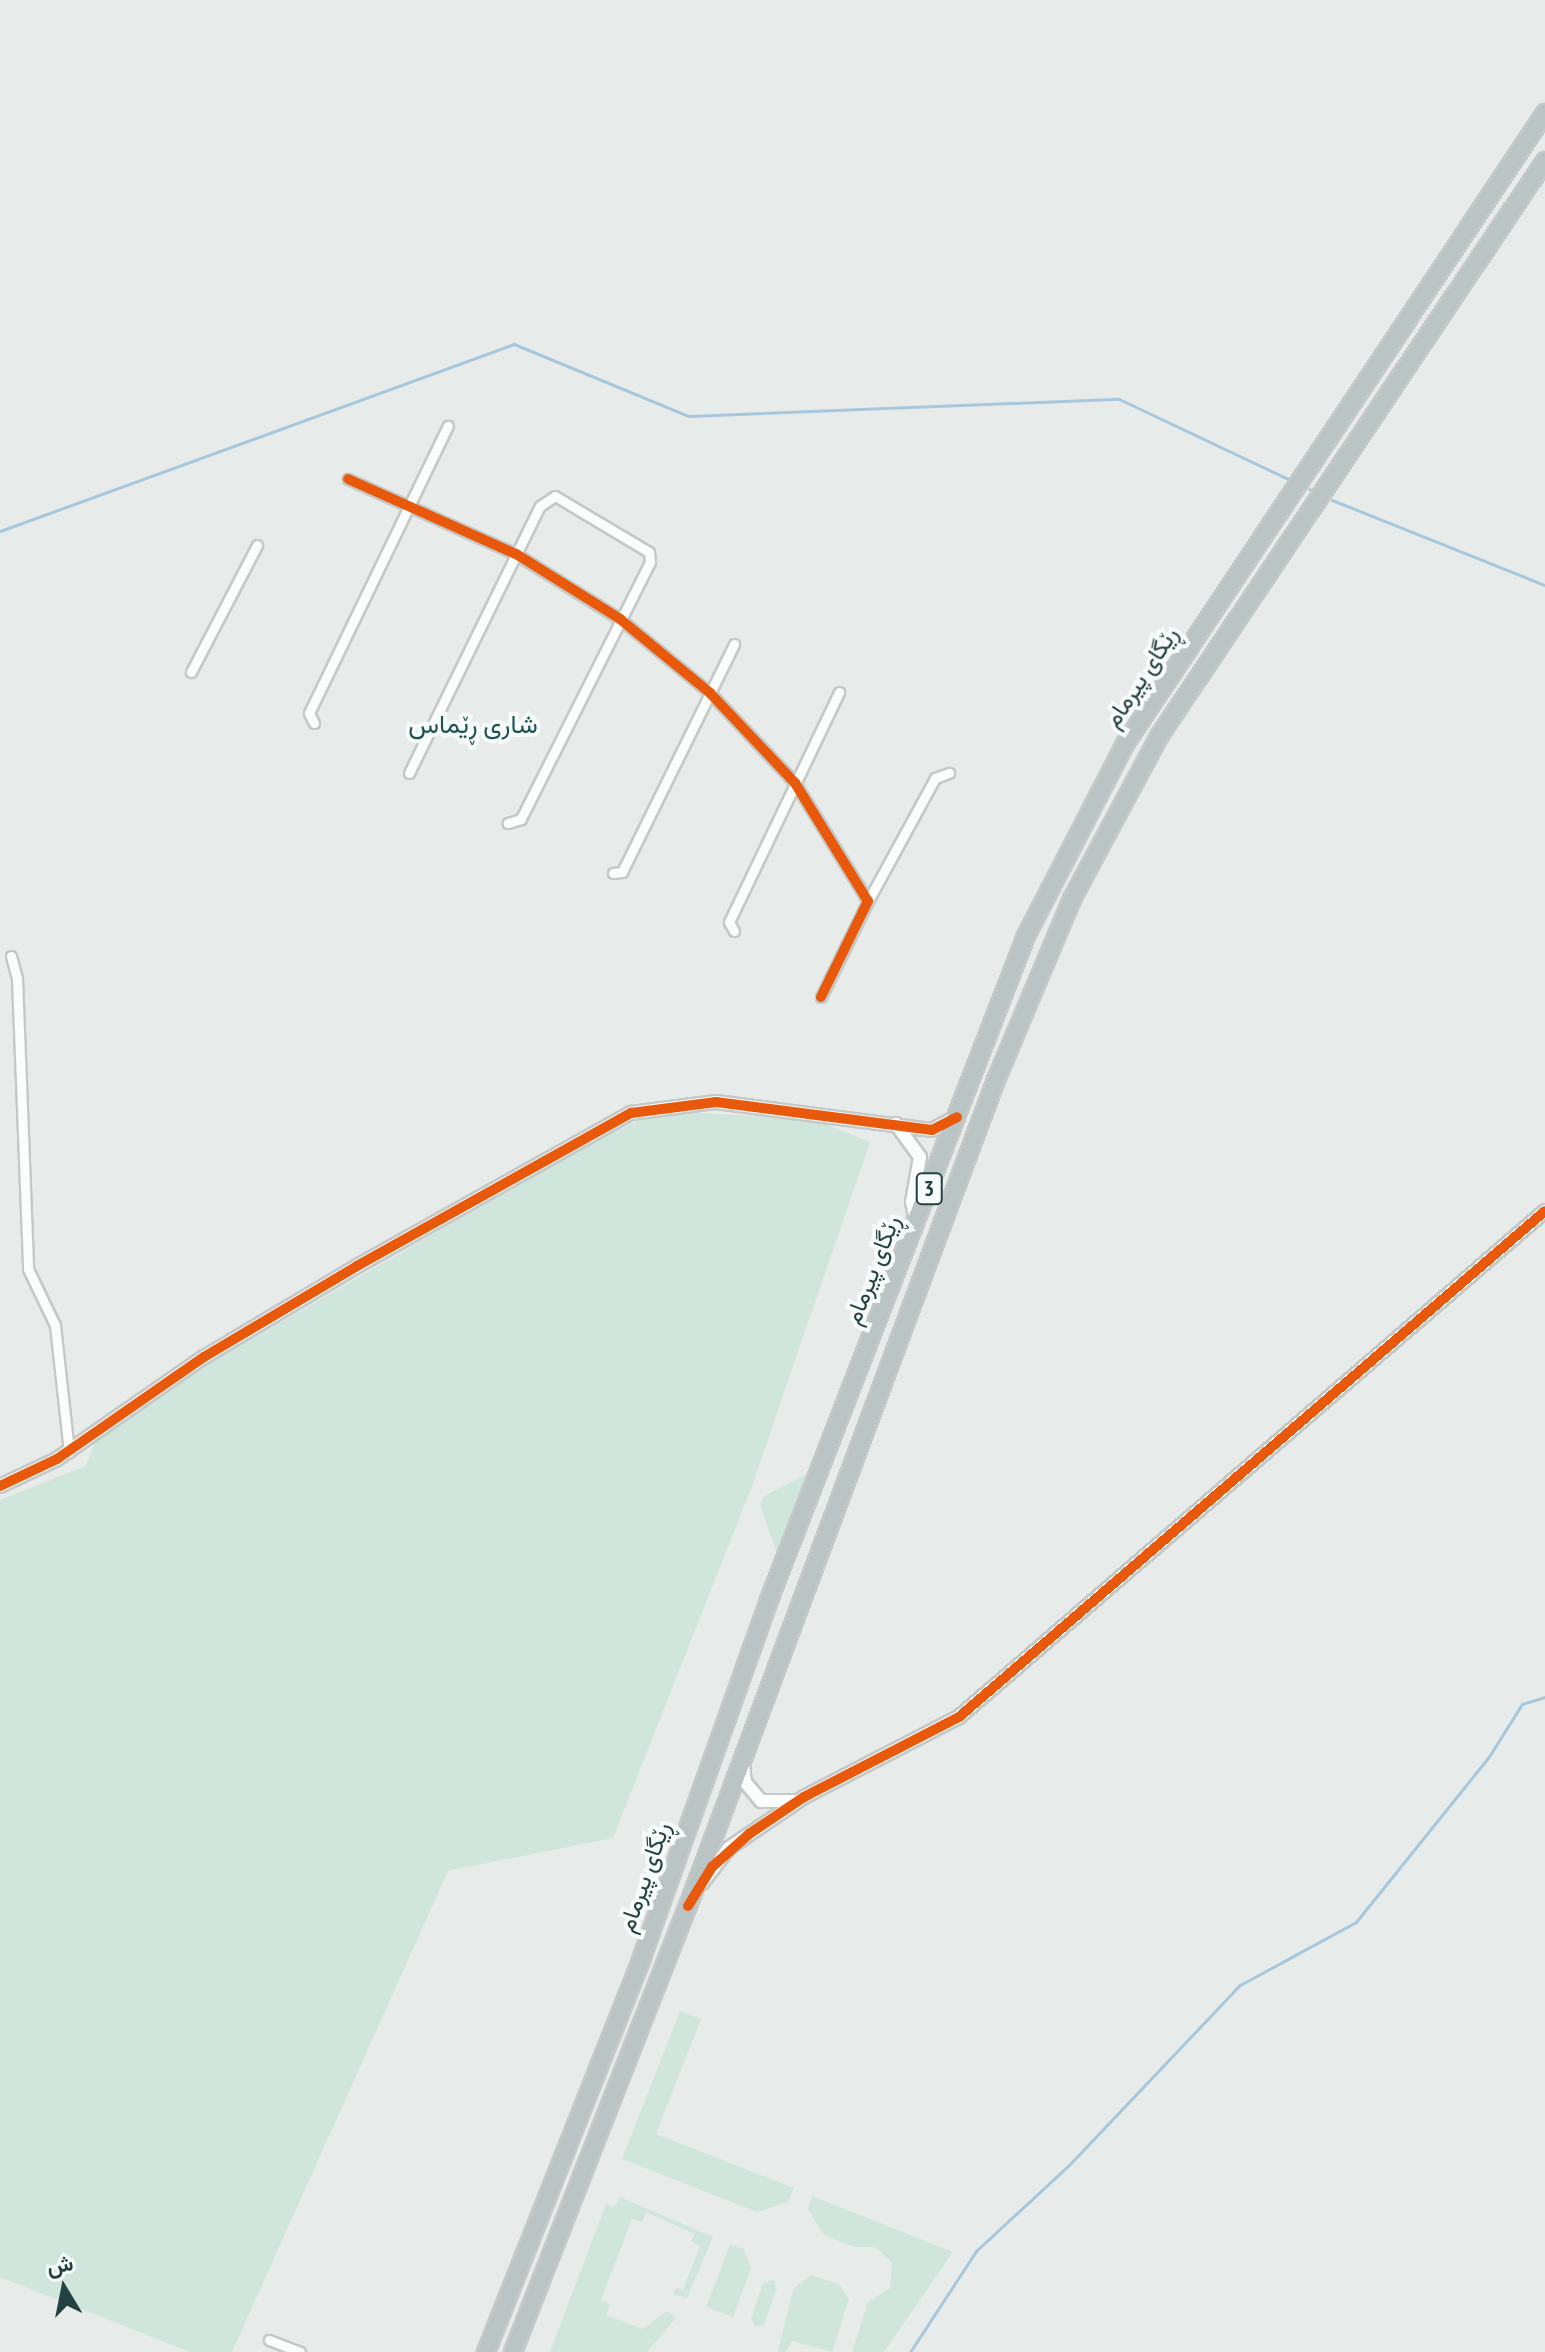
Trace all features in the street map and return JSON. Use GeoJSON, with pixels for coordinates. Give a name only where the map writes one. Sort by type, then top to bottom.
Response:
{"type":"FeatureCollection","features":[{"type":"Feature","properties":{"kind":"highway","name":"ڕێگای پیرمام"},"geometry":{"type":"LineString","coordinates":[[486,2352],[589,2093],[791,1543],[1026,936],[1125,744],[1545,113]]}},
{"type":"Feature","properties":{"kind":"highway","name":"ڕێگای پیرمام"},"geometry":{"type":"LineString","coordinates":[[513,2352],[688,1906],[820,1544],[1045,958],[1126,791],[1545,161]]}},
{"type":"Feature","properties":{"kind":"highway"},"geometry":{"type":"LineString","coordinates":[[791,1543],[820,1544]]}},
{"type":"Feature","properties":{"kind":"highway"},"geometry":{"type":"LineString","coordinates":[[589,2093],[613,2102]]}},
{"type":"Feature","properties":{"kind":"street"},"geometry":{"type":"LineString","coordinates":[[314,723],[309,713],[406,505],[448,426]]}},
{"type":"Feature","properties":{"kind":"street"},"geometry":{"type":"LineString","coordinates":[[348,479],[516,554],[620,619],[710,693],[795,783],[868,901]]}},
{"type":"Feature","properties":{"kind":"street"},"geometry":{"type":"LineString","coordinates":[[409,773],[544,499],[555,496],[649,552],[620,619],[521,819],[508,823]]}},
{"type":"Feature","properties":{"kind":"street"},"geometry":{"type":"LineString","coordinates":[[191,672],[257,545]]}},
{"type":"Feature","properties":{"kind":"street"},"geometry":{"type":"LineString","coordinates":[[613,873],[622,872],[734,644]]}},
{"type":"Feature","properties":{"kind":"street"},"geometry":{"type":"LineString","coordinates":[[734,931],[729,922],[839,692]]}},
{"type":"Feature","properties":{"kind":"street"},"geometry":{"type":"LineString","coordinates":[[821,997],[868,901],[935,778],[949,773]]}},
{"type":"Feature","properties":{"kind":"street"},"geometry":{"type":"LineString","coordinates":[[11,956],[20,1026],[24,1230],[32,1283],[55,1325],[69,1452]]}},
{"type":"Feature","properties":{"kind":"street"},"geometry":{"type":"LineString","coordinates":[[0,1486],[69,1452],[204,1357],[631,1113],[716,1102],[932,1130],[957,1117]]}},
{"type":"Feature","properties":{"kind":"street"},"geometry":{"type":"LineString","coordinates":[[896,1124],[920,1157],[912,1202],[917,1220]]}},
{"type":"Feature","properties":{"kind":"street"},"geometry":{"type":"LineString","coordinates":[[688,1906],[729,1848],[804,1797],[959,1717],[1545,1211]]}},
{"type":"Feature","properties":{"kind":"street"},"geometry":{"type":"LineString","coordinates":[[744,1747],[742,1770],[752,1793],[773,1805],[804,1797]]}},
{"type":"Feature","properties":{"kind":"street"},"geometry":{"type":"LineString","coordinates":[[269,2340],[300,2352]]}},
{"type":"Feature","properties":{"kind":"green space"},"geometry":{"type":"Polygon","coordinates":[[[681,1112],[813,1119],[870,1142],[752,1486],[613,1838],[448,1871],[232,2352],[190,2352],[0,2277],[0,1500],[86,1466],[95,1441],[198,1370],[482,1206],[610,1134],[649,1116],[681,1112]]]}},
{"type":"Feature","properties":{"kind":"green space"},"geometry":{"type":"Polygon","coordinates":[[[807,1474],[777,1553],[760,1505],[764,1496],[807,1474]]]}},
{"type":"Feature","properties":{"kind":"green space"},"geometry":{"type":"Polygon","coordinates":[[[680,2011],[701,2019],[656,2134],[794,2188],[788,2202],[757,2212],[622,2159],[680,2011]]]}},
{"type":"Feature","properties":{"kind":"green space"},"geometry":{"type":"Polygon","coordinates":[[[812,2196],[953,2252],[884,2352],[852,2352],[868,2302],[890,2288],[892,2263],[876,2247],[854,2247],[824,2235],[808,2209],[812,2196]]]}},
{"type":"Feature","properties":{"kind":"green space"},"geometry":{"type":"Polygon","coordinates":[[[620,2197],[713,2237],[687,2298],[673,2294],[676,2287],[683,2290],[700,2246],[691,2241],[695,2234],[646,2212],[642,2222],[632,2219],[601,2300],[610,2304],[606,2315],[643,2329],[667,2311],[676,2318],[647,2352],[550,2352],[606,2204],[614,2207],[620,2197]]]}},
{"type":"Feature","properties":{"kind":"green space"},"geometry":{"type":"Polygon","coordinates":[[[730,2245],[743,2248],[751,2268],[733,2317],[706,2307],[730,2245]]]}},
{"type":"Feature","properties":{"kind":"green space"},"geometry":{"type":"Polygon","coordinates":[[[811,2275],[839,2284],[849,2299],[832,2352],[792,2341],[786,2352],[778,2352],[793,2289],[811,2275]]]}},
{"type":"Feature","properties":{"kind":"green space"},"geometry":{"type":"Polygon","coordinates":[[[773,2280],[777,2288],[764,2325],[755,2327],[751,2319],[763,2283],[773,2280]]]}},
{"type":"Feature","properties":{"kind":"waterway"},"geometry":{"type":"LineString","coordinates":[[0,531],[514,344],[689,416],[1119,399],[1290,480]]}},
{"type":"Feature","properties":{"kind":"waterway"},"geometry":{"type":"LineString","coordinates":[[1309,489],[1313,491]]}},
{"type":"Feature","properties":{"kind":"waterway"},"geometry":{"type":"LineString","coordinates":[[1332,500],[1545,585]]}},
{"type":"Feature","properties":{"kind":"waterway"},"geometry":{"type":"LineString","coordinates":[[910,2352],[976,2251],[1070,2164],[1240,1985],[1356,1922],[1488,1758],[1522,1704],[1545,1697]]}},
{"type":"Feature","properties":{"kind":"cycle path"},"geometry":{"type":"LineString","coordinates":[[348,479],[516,554],[620,619],[710,693],[795,783],[868,901],[821,997]]}},
{"type":"Feature","properties":{"kind":"cycle path"},"geometry":{"type":"LineString","coordinates":[[0,1486],[57,1459],[204,1357],[357,1266],[631,1113],[716,1102],[932,1130],[957,1117]]}},
{"type":"Feature","properties":{"kind":"cycle path"},"geometry":{"type":"LineString","coordinates":[[688,1906],[712,1867],[749,1834],[804,1797],[959,1717],[1545,1211]]}},
{"type":"Feature","properties":{"kind":"district","name":"شاری ڕێماس"},"geometry":{"type":"Point","coordinates":[473,724]}}]}
